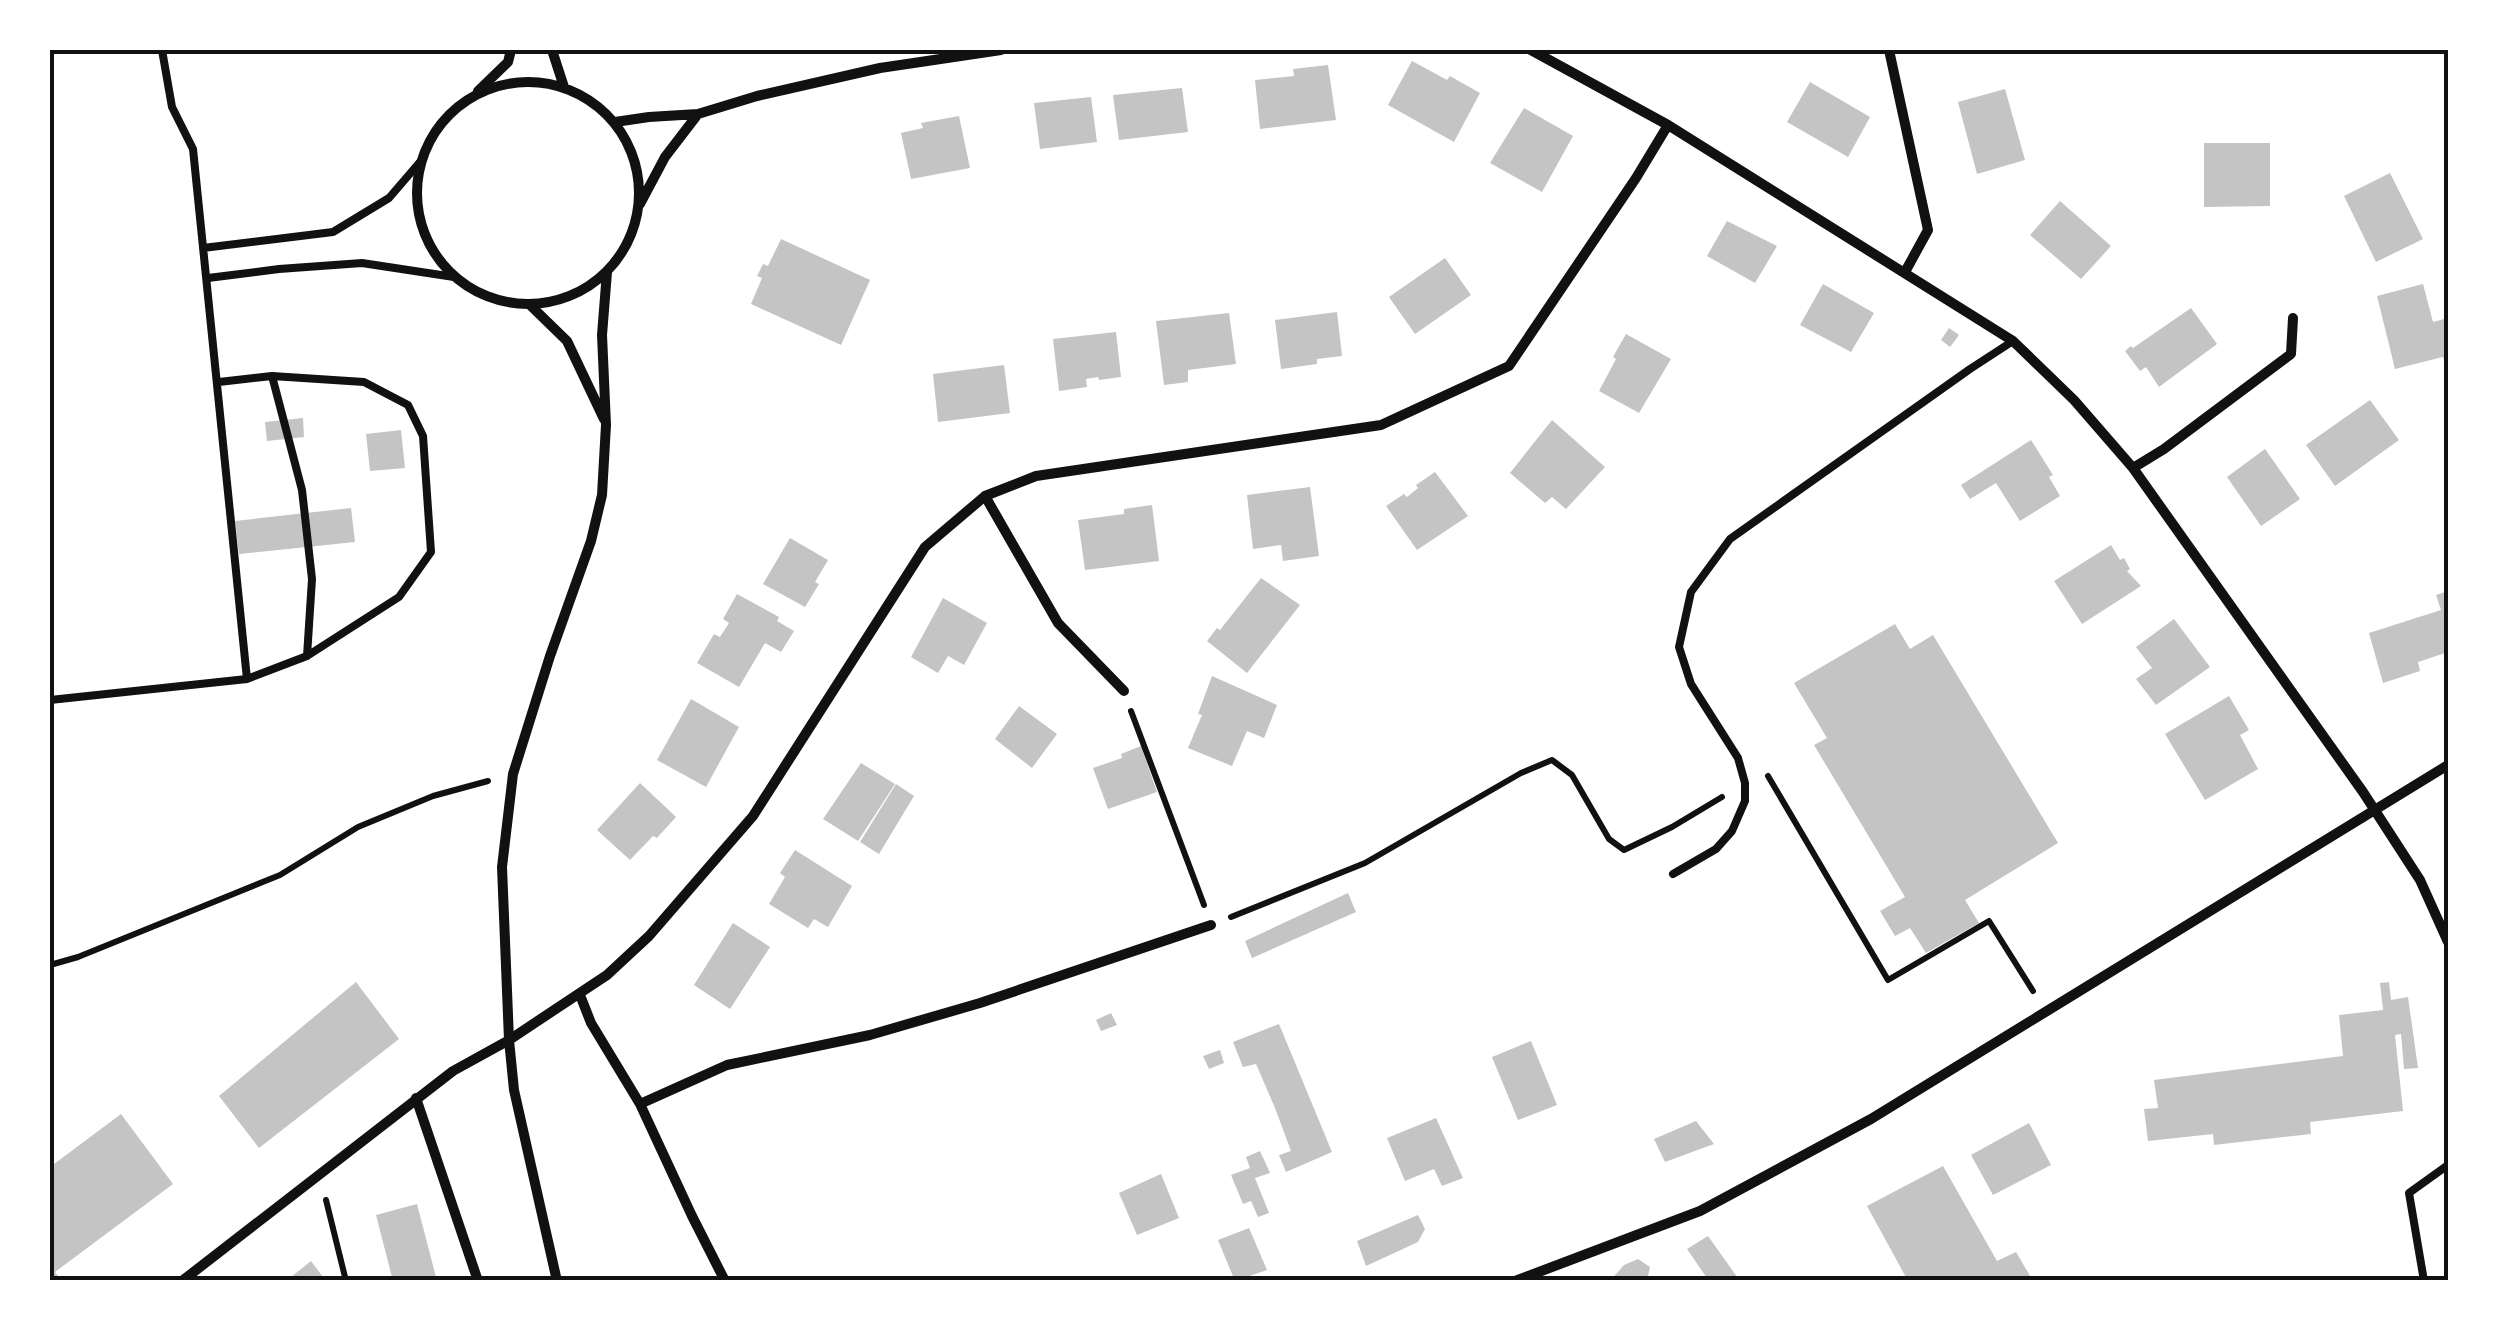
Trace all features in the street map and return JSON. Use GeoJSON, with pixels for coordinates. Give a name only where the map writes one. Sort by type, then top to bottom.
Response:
{"type":"FeatureCollection","features":[{"type":"Feature","properties":{"kind":"street"},"geometry":{"type":"LineString","coordinates":[[475,94],[504,84],[534,80],[564,87],[592,101],[615,122],[630,148],[639,176],[636,224],[608,272],[584,289],[558,301],[502,302],[454,277],[434,253],[420,224],[416,193],[420,162],[432,134],[451,111],[508,62],[511,50]]}},
{"type":"Feature","properties":{"kind":"street"},"geometry":{"type":"LineString","coordinates":[[552,50],[564,87]]}},
{"type":"Feature","properties":{"kind":"street"},"geometry":{"type":"LineString","coordinates":[[615,122],[698,114],[880,68],[1001,50]]}},
{"type":"Feature","properties":{"kind":"street"},"geometry":{"type":"LineString","coordinates":[[1531,50],[1668,124],[2013,341],[2074,400],[2134,468],[2373,809],[2420,880],[2448,942]]}},
{"type":"Feature","properties":{"kind":"street"},"geometry":{"type":"LineString","coordinates":[[1889,50],[1928,230],[1905,272]]}},
{"type":"Feature","properties":{"kind":"street"},"geometry":{"type":"LineString","coordinates":[[639,205],[665,156],[698,114]]}},
{"type":"Feature","properties":{"kind":"street"},"geometry":{"type":"LineString","coordinates":[[182,1281],[453,1070],[580,995],[648,936],[753,816],[925,546],[985,496],[1036,476],[1381,425],[1509,366],[1668,124]]}},
{"type":"Feature","properties":{"kind":"street"},"geometry":{"type":"LineString","coordinates":[[557,1281],[514,1090],[502,866],[514,774],[591,541],[602,496],[606,424],[602,335],[608,272]]}},
{"type":"Feature","properties":{"kind":"street"},"geometry":{"type":"LineString","coordinates":[[529,304],[566,341],[606,424]]}},
{"type":"Feature","properties":{"kind":"street"},"geometry":{"type":"LineString","coordinates":[[2134,468],[2290,354],[2293,318]]}},
{"type":"Feature","properties":{"kind":"street"},"geometry":{"type":"LineString","coordinates":[[985,496],[1058,623],[1124,690]]}},
{"type":"Feature","properties":{"kind":"street"},"geometry":{"type":"LineString","coordinates":[[1514,1281],[1700,1211],[1870,1119],[2448,764]]}},
{"type":"Feature","properties":{"kind":"street"},"geometry":{"type":"LineString","coordinates":[[640,1104],[727,1065],[888,1030],[1212,925]]}},
{"type":"Feature","properties":{"kind":"street"},"geometry":{"type":"LineString","coordinates":[[580,995],[591,1023],[640,1104],[725,1281]]}},
{"type":"Feature","properties":{"kind":"street"},"geometry":{"type":"LineString","coordinates":[[416,1098],[478,1281]]}},
{"type":"Feature","properties":{"kind":"lane"},"geometry":{"type":"LineString","coordinates":[[162,50],[172,108],[194,149],[247,679]]}},
{"type":"Feature","properties":{"kind":"lane"},"geometry":{"type":"LineString","coordinates":[[203,248],[333,232],[389,198],[420,162]]}},
{"type":"Feature","properties":{"kind":"lane"},"geometry":{"type":"LineString","coordinates":[[208,278],[362,263],[454,277]]}},
{"type":"Feature","properties":{"kind":"lane"},"geometry":{"type":"LineString","coordinates":[[1673,874],[1716,849],[1732,831],[1745,801],[1746,782],[1738,758],[1691,684],[1679,647],[1691,592],[1730,539],[2013,341]]}},
{"type":"Feature","properties":{"kind":"lane"},"geometry":{"type":"LineString","coordinates":[[50,700],[247,679],[307,656],[399,597],[431,552],[422,436],[408,404],[364,382],[272,376],[219,382]]}},
{"type":"Feature","properties":{"kind":"lane"},"geometry":{"type":"LineString","coordinates":[[272,376],[302,490],[312,579],[307,656]]}},
{"type":"Feature","properties":{"kind":"lane"},"geometry":{"type":"LineString","coordinates":[[2424,1281],[2409,1193],[2448,1165]]}},
{"type":"Feature","properties":{"kind":"path"},"geometry":{"type":"LineString","coordinates":[[1124,690],[1212,925],[1366,863],[1521,773],[1552,760],[1572,776],[1609,839],[1624,850],[1672,827],[1765,770],[1888,980],[1989,920],[2046,1012]]}},
{"type":"Feature","properties":{"kind":"path"},"geometry":{"type":"LineString","coordinates":[[50,965],[280,875],[373,820],[432,796],[514,774]]}},
{"type":"Feature","properties":{"kind":"path"},"geometry":{"type":"LineString","coordinates":[[320,1174],[346,1281]]}},
{"type":"Feature","properties":{"kind":"building"},"geometry":{"type":"Polygon","coordinates":[[[1412,61],[1480,93],[1454,142],[1388,105],[1412,61]]]}},
{"type":"Feature","properties":{"kind":"building"},"geometry":{"type":"Polygon","coordinates":[[[1328,65],[1336,120],[1260,129],[1255,80],[1294,76],[1293,69],[1328,65]]]}},
{"type":"Feature","properties":{"kind":"building"},"geometry":{"type":"Polygon","coordinates":[[[1810,82],[1870,117],[1848,157],[1787,122],[1810,82]]]}},
{"type":"Feature","properties":{"kind":"building"},"geometry":{"type":"Polygon","coordinates":[[[1182,88],[1188,132],[1119,140],[1113,95],[1182,88]]]}},
{"type":"Feature","properties":{"kind":"building"},"geometry":{"type":"Polygon","coordinates":[[[2005,89],[2025,160],[1977,174],[1958,102],[2005,89]]]}},
{"type":"Feature","properties":{"kind":"building"},"geometry":{"type":"Polygon","coordinates":[[[1091,97],[1097,142],[1040,149],[1034,103],[1091,97]]]}},
{"type":"Feature","properties":{"kind":"building"},"geometry":{"type":"Polygon","coordinates":[[[1524,108],[1573,136],[1542,192],[1490,163],[1524,108]]]}},
{"type":"Feature","properties":{"kind":"building"},"geometry":{"type":"Polygon","coordinates":[[[959,116],[970,168],[911,179],[901,133],[923,128],[921,123],[959,116]]]}},
{"type":"Feature","properties":{"kind":"building"},"geometry":{"type":"Polygon","coordinates":[[[2204,143],[2270,143],[2270,206],[2204,207],[2204,143]]]}},
{"type":"Feature","properties":{"kind":"building"},"geometry":{"type":"Polygon","coordinates":[[[2390,173],[2423,239],[2376,262],[2344,196],[2390,173]]]}},
{"type":"Feature","properties":{"kind":"building"},"geometry":{"type":"Polygon","coordinates":[[[2060,201],[2111,246],[2081,279],[2030,235],[2060,201]]]}},
{"type":"Feature","properties":{"kind":"building"},"geometry":{"type":"Polygon","coordinates":[[[1727,221],[1777,246],[1755,283],[1707,256],[1727,221]]]}},
{"type":"Feature","properties":{"kind":"building"},"geometry":{"type":"Polygon","coordinates":[[[781,239],[870,280],[841,345],[751,304],[762,278],[757,276],[763,264],[768,266],[781,239]]]}},
{"type":"Feature","properties":{"kind":"building"},"geometry":{"type":"Polygon","coordinates":[[[1445,258],[1471,295],[1415,334],[1389,297],[1445,258]]]}},
{"type":"Feature","properties":{"kind":"building"},"geometry":{"type":"Polygon","coordinates":[[[1823,284],[1874,313],[1851,352],[1800,325],[1823,284]]]}},
{"type":"Feature","properties":{"kind":"building"},"geometry":{"type":"Polygon","coordinates":[[[2423,284],[2433,322],[2448,318],[2448,372],[2443,357],[2395,369],[2377,296],[2423,284]]]}},
{"type":"Feature","properties":{"kind":"building"},"geometry":{"type":"Polygon","coordinates":[[[2191,308],[2217,344],[2159,387],[2146,367],[2140,371],[2125,351],[2191,308]]]}},
{"type":"Feature","properties":{"kind":"building"},"geometry":{"type":"Polygon","coordinates":[[[1337,312],[1342,356],[1281,369],[1275,320],[1337,312]]]}},
{"type":"Feature","properties":{"kind":"building"},"geometry":{"type":"Polygon","coordinates":[[[1229,313],[1236,364],[1188,370],[1188,382],[1164,385],[1156,321],[1229,313]]]}},
{"type":"Feature","properties":{"kind":"building"},"geometry":{"type":"Polygon","coordinates":[[[1949,328],[1959,335],[1950,347],[1941,340],[1949,328]]]}},
{"type":"Feature","properties":{"kind":"building"},"geometry":{"type":"Polygon","coordinates":[[[1116,332],[1121,377],[1086,379],[1087,387],[1059,391],[1053,339],[1116,332]]]}},
{"type":"Feature","properties":{"kind":"building"},"geometry":{"type":"Polygon","coordinates":[[[1626,334],[1671,359],[1639,413],[1599,391],[1626,334]]]}},
{"type":"Feature","properties":{"kind":"building"},"geometry":{"type":"Polygon","coordinates":[[[1004,365],[1010,413],[938,422],[933,374],[1004,365]]]}},
{"type":"Feature","properties":{"kind":"building"},"geometry":{"type":"Polygon","coordinates":[[[2370,400],[2399,440],[2335,486],[2306,445],[2370,400]]]}},
{"type":"Feature","properties":{"kind":"building"},"geometry":{"type":"Polygon","coordinates":[[[303,418],[304,437],[267,441],[265,422],[303,418]]]}},
{"type":"Feature","properties":{"kind":"building"},"geometry":{"type":"Polygon","coordinates":[[[1552,420],[1605,467],[1566,509],[1552,497],[1545,503],[1510,473],[1552,420]]]}},
{"type":"Feature","properties":{"kind":"building"},"geometry":{"type":"Polygon","coordinates":[[[401,430],[405,468],[370,471],[366,434],[401,430]]]}},
{"type":"Feature","properties":{"kind":"building"},"geometry":{"type":"Polygon","coordinates":[[[2031,440],[2053,475],[2049,477],[2060,496],[2020,521],[1996,483],[1970,499],[1961,485],[2031,440]]]}},
{"type":"Feature","properties":{"kind":"building"},"geometry":{"type":"Polygon","coordinates":[[[2265,449],[2300,499],[2261,526],[2227,477],[2265,449]]]}},
{"type":"Feature","properties":{"kind":"building"},"geometry":{"type":"Polygon","coordinates":[[[1435,472],[1468,516],[1417,550],[1386,506],[1404,494],[1407,497],[1435,472]]]}},
{"type":"Feature","properties":{"kind":"building"},"geometry":{"type":"Polygon","coordinates":[[[1310,487],[1319,556],[1283,561],[1281,545],[1253,549],[1247,495],[1310,487]]]}},
{"type":"Feature","properties":{"kind":"building"},"geometry":{"type":"Polygon","coordinates":[[[1152,505],[1159,561],[1085,570],[1078,520],[1124,514],[1124,509],[1152,505]]]}},
{"type":"Feature","properties":{"kind":"building"},"geometry":{"type":"Polygon","coordinates":[[[351,508],[355,542],[239,554],[235,521],[351,508]]]}},
{"type":"Feature","properties":{"kind":"building"},"geometry":{"type":"Polygon","coordinates":[[[790,538],[828,560],[805,607],[763,584],[790,538]]]}},
{"type":"Feature","properties":{"kind":"building"},"geometry":{"type":"Polygon","coordinates":[[[2111,545],[2141,586],[2082,624],[2054,581],[2111,545]]]}},
{"type":"Feature","properties":{"kind":"building"},"geometry":{"type":"Polygon","coordinates":[[[1261,578],[1300,605],[1247,673],[1207,641],[1261,578]]]}},
{"type":"Feature","properties":{"kind":"building"},"geometry":{"type":"Polygon","coordinates":[[[2448,591],[2448,652],[2418,662],[2420,671],[2383,683],[2369,633],[2441,610],[2436,595],[2448,591]]]}},
{"type":"Feature","properties":{"kind":"building"},"geometry":{"type":"Polygon","coordinates":[[[737,594],[779,617],[777,621],[794,631],[781,652],[765,643],[739,687],[697,663],[714,634],[720,637],[729,623],[723,619],[737,594]]]}},
{"type":"Feature","properties":{"kind":"building"},"geometry":{"type":"Polygon","coordinates":[[[943,598],[987,623],[964,665],[948,656],[938,673],[911,657],[943,598]]]}},
{"type":"Feature","properties":{"kind":"building"},"geometry":{"type":"Polygon","coordinates":[[[2174,619],[2210,667],[2156,705],[2136,679],[2152,668],[2136,647],[2174,619]]]}},
{"type":"Feature","properties":{"kind":"building"},"geometry":{"type":"Polygon","coordinates":[[[1895,624],[1910,649],[1933,635],[2058,843],[1965,900],[1979,923],[1926,953],[1910,928],[1895,936],[1880,911],[1905,897],[1814,745],[1827,738],[1794,683],[1895,624]]]}},
{"type":"Feature","properties":{"kind":"building"},"geometry":{"type":"Polygon","coordinates":[[[1212,676],[1277,705],[1264,738],[1247,731],[1232,766],[1188,748],[1212,676]]]}},
{"type":"Feature","properties":{"kind":"building"},"geometry":{"type":"Polygon","coordinates":[[[2229,696],[2249,730],[2240,735],[2258,769],[2205,800],[2165,734],[2229,696]]]}},
{"type":"Feature","properties":{"kind":"building"},"geometry":{"type":"Polygon","coordinates":[[[691,699],[739,727],[706,787],[657,760],[691,699]]]}},
{"type":"Feature","properties":{"kind":"building"},"geometry":{"type":"Polygon","coordinates":[[[1019,706],[1057,734],[1032,768],[995,739],[1019,706]]]}},
{"type":"Feature","properties":{"kind":"building"},"geometry":{"type":"Polygon","coordinates":[[[1141,746],[1157,792],[1108,809],[1093,768],[1141,746]]]}},
{"type":"Feature","properties":{"kind":"building"},"geometry":{"type":"Polygon","coordinates":[[[861,763],[895,784],[858,841],[823,819],[861,763]]]}},
{"type":"Feature","properties":{"kind":"building"},"geometry":{"type":"Polygon","coordinates":[[[640,783],[676,817],[630,860],[597,830],[640,783]]]}},
{"type":"Feature","properties":{"kind":"building"},"geometry":{"type":"Polygon","coordinates":[[[896,784],[914,796],[879,854],[860,842],[896,784]]]}},
{"type":"Feature","properties":{"kind":"building"},"geometry":{"type":"Polygon","coordinates":[[[795,850],[852,886],[828,927],[814,919],[808,928],[769,904],[785,877],[780,873],[795,850]]]}},
{"type":"Feature","properties":{"kind":"building"},"geometry":{"type":"Polygon","coordinates":[[[1348,893],[1356,912],[1252,958],[1245,941],[1348,893]]]}},
{"type":"Feature","properties":{"kind":"building"},"geometry":{"type":"Polygon","coordinates":[[[733,923],[770,947],[730,1009],[694,985],[733,923]]]}},
{"type":"Feature","properties":{"kind":"building"},"geometry":{"type":"Polygon","coordinates":[[[356,982],[399,1039],[259,1148],[219,1096],[356,982]]]}},
{"type":"Feature","properties":{"kind":"building"},"geometry":{"type":"Polygon","coordinates":[[[2389,982],[2391,1000],[2408,997],[2418,1068],[2404,1069],[2401,1034],[2395,1035],[2403,1111],[2310,1122],[2311,1134],[2214,1145],[2213,1134],[2148,1141],[2144,1109],[2158,1108],[2154,1080],[2343,1056],[2339,1015],[2383,1010],[2380,983],[2389,982]]]}},
{"type":"Feature","properties":{"kind":"building"},"geometry":{"type":"Polygon","coordinates":[[[1111,1013],[1117,1025],[1101,1031],[1096,1020],[1111,1013]]]}},
{"type":"Feature","properties":{"kind":"building"},"geometry":{"type":"Polygon","coordinates":[[[1279,1024],[1332,1152],[1286,1172],[1279,1155],[1291,1151],[1275,1108],[1256,1064],[1243,1067],[1233,1042],[1279,1024]]]}},
{"type":"Feature","properties":{"kind":"building"},"geometry":{"type":"Polygon","coordinates":[[[1531,1041],[1557,1105],[1518,1120],[1492,1057],[1531,1041]]]}},
{"type":"Feature","properties":{"kind":"building"},"geometry":{"type":"Polygon","coordinates":[[[1220,1050],[1224,1063],[1209,1069],[1203,1056],[1220,1050]]]}},
{"type":"Feature","properties":{"kind":"building"},"geometry":{"type":"Polygon","coordinates":[[[121,1114],[173,1184],[55,1272],[62,1281],[50,1281],[50,1167],[121,1114]]]}},
{"type":"Feature","properties":{"kind":"building"},"geometry":{"type":"Polygon","coordinates":[[[1436,1118],[1463,1178],[1442,1186],[1434,1169],[1405,1181],[1387,1138],[1436,1118]]]}},
{"type":"Feature","properties":{"kind":"building"},"geometry":{"type":"Polygon","coordinates":[[[1696,1121],[1714,1144],[1665,1162],[1654,1139],[1696,1121]]]}},
{"type":"Feature","properties":{"kind":"building"},"geometry":{"type":"Polygon","coordinates":[[[2029,1123],[2051,1165],[1993,1195],[1971,1155],[2029,1123]]]}},
{"type":"Feature","properties":{"kind":"building"},"geometry":{"type":"Polygon","coordinates":[[[1260,1151],[1270,1173],[1255,1178],[1269,1213],[1258,1217],[1251,1201],[1243,1204],[1231,1175],[1250,1168],[1246,1157],[1260,1151]]]}},
{"type":"Feature","properties":{"kind":"building"},"geometry":{"type":"Polygon","coordinates":[[[1943,1166],[1997,1261],[2016,1252],[2033,1281],[1908,1281],[1867,1206],[1943,1166]]]}},
{"type":"Feature","properties":{"kind":"building"},"geometry":{"type":"Polygon","coordinates":[[[1161,1174],[1179,1218],[1137,1235],[1119,1193],[1161,1174]]]}},
{"type":"Feature","properties":{"kind":"building"},"geometry":{"type":"Polygon","coordinates":[[[417,1204],[437,1281],[393,1281],[376,1215],[417,1204]]]}},
{"type":"Feature","properties":{"kind":"building"},"geometry":{"type":"Polygon","coordinates":[[[1418,1215],[1425,1229],[1418,1242],[1366,1266],[1357,1241],[1418,1215]]]}},
{"type":"Feature","properties":{"kind":"building"},"geometry":{"type":"Polygon","coordinates":[[[1249,1228],[1267,1270],[1235,1281],[1218,1240],[1249,1228]]]}},
{"type":"Feature","properties":{"kind":"building"},"geometry":{"type":"Polygon","coordinates":[[[1708,1236],[1740,1281],[1709,1281],[1687,1249],[1708,1236]]]}},
{"type":"Feature","properties":{"kind":"building"},"geometry":{"type":"Polygon","coordinates":[[[1638,1259],[1650,1267],[1647,1281],[1610,1281],[1624,1265],[1638,1259]]]}},
{"type":"Feature","properties":{"kind":"building"},"geometry":{"type":"Polygon","coordinates":[[[311,1261],[326,1281],[286,1281],[311,1261]]]}}]}
